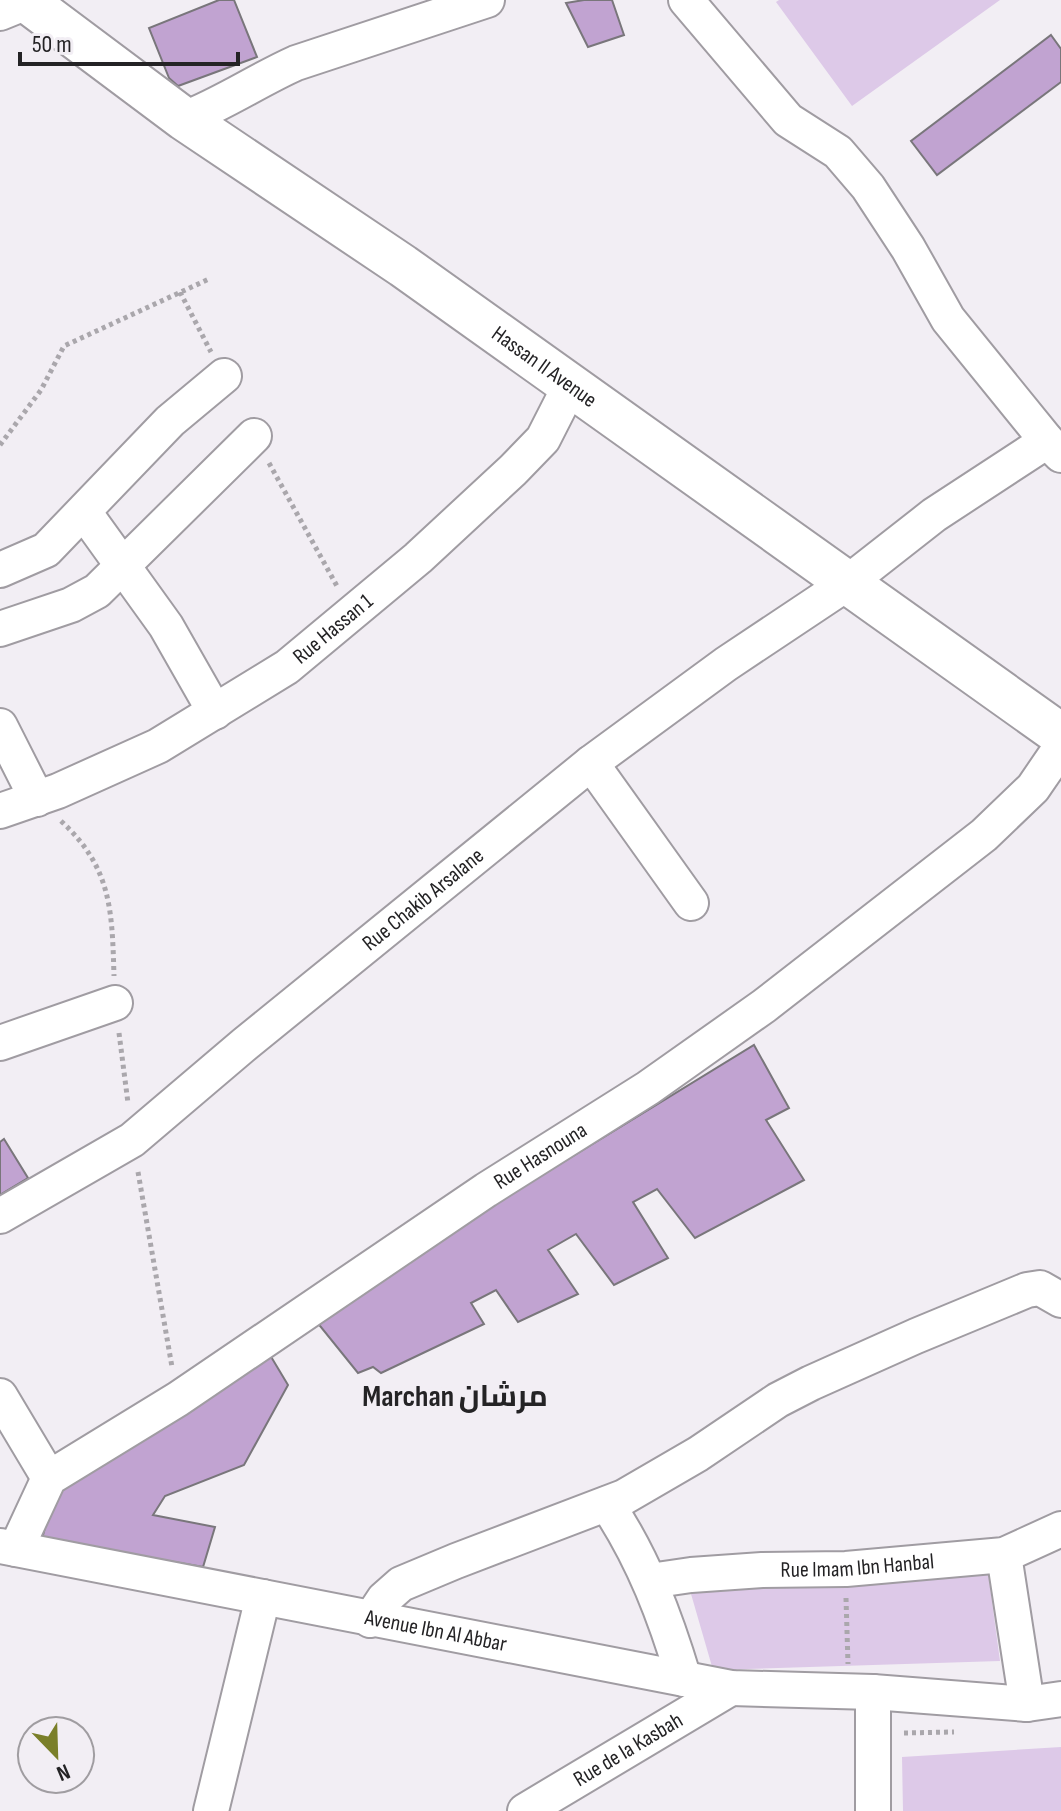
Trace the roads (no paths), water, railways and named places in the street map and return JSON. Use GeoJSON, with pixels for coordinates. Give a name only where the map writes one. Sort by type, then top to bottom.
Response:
{"type":"FeatureCollection","features":[{"type":"Feature","properties":{"kind":"street"},"geometry":{"type":"LineString","coordinates":[[184,119],[208,110],[266,76],[296,63],[487,0]]}},
{"type":"Feature","properties":{"kind":"street"},"geometry":{"type":"LineString","coordinates":[[686,0],[788,120],[838,152],[868,187],[908,248],[948,319],[1054,448]]}},
{"type":"Feature","properties":{"kind":"street","name":"Hassan II Avenue"},"geometry":{"type":"LineString","coordinates":[[21,4],[571,384],[846,584],[1061,735]]}},
{"type":"Feature","properties":{"kind":"street"},"geometry":{"type":"LineString","coordinates":[[0,570],[38,555],[84,512],[170,421],[224,376]]}},
{"type":"Feature","properties":{"kind":"street","name":"Rue Hassan 1"},"geometry":{"type":"LineString","coordinates":[[0,811],[37,799],[145,752],[287,667],[418,558],[543,439],[571,384]]}},
{"type":"Feature","properties":{"kind":"street"},"geometry":{"type":"LineString","coordinates":[[0,629],[90,596],[254,436]]}},
{"type":"Feature","properties":{"kind":"street","name":"Rue Chakib Arsalane"},"geometry":{"type":"LineString","coordinates":[[0,1216],[132,1140],[591,763],[726,664],[846,584],[934,515],[1054,448]]}},
{"type":"Feature","properties":{"kind":"street"},"geometry":{"type":"LineString","coordinates":[[84,512],[166,626],[215,712]]}},
{"type":"Feature","properties":{"kind":"street"},"geometry":{"type":"LineString","coordinates":[[0,726],[37,799]]}},
{"type":"Feature","properties":{"kind":"street","name":"Rue Hasnouna"},"geometry":{"type":"LineString","coordinates":[[49,1478],[178,1399],[486,1190],[648,1088],[764,1006],[984,835],[1033,788],[1061,747]]}},
{"type":"Feature","properties":{"kind":"street"},"geometry":{"type":"LineString","coordinates":[[591,763],[691,903]]}},
{"type":"Feature","properties":{"kind":"street"},"geometry":{"type":"LineString","coordinates":[[0,1043],[115,1003]]}},
{"type":"Feature","properties":{"kind":"street"},"geometry":{"type":"LineString","coordinates":[[370,1620],[384,1599],[401,1584],[607,1504],[650,1484],[778,1400],[811,1383],[1027,1290],[1040,1288],[1061,1300]]}},
{"type":"Feature","properties":{"kind":"street"},"geometry":{"type":"LineString","coordinates":[[0,1396],[49,1478],[8,1547]]}},
{"type":"Feature","properties":{"kind":"street"},"geometry":{"type":"LineString","coordinates":[[607,1504],[631,1539],[650,1581],[684,1679]]}},
{"type":"Feature","properties":{"kind":"street","name":"Rue Imam Ibn Hanbal"},"geometry":{"type":"LineString","coordinates":[[650,1581],[691,1575],[846,1569],[1004,1555],[1061,1529]]}},
{"type":"Feature","properties":{"kind":"street","name":"Avenue Ibn Al Abbar"},"geometry":{"type":"LineString","coordinates":[[8,1547],[731,1688],[873,1692],[1027,1704],[1061,1699]]}},
{"type":"Feature","properties":{"kind":"street"},"geometry":{"type":"LineString","coordinates":[[1004,1555],[1027,1704]]}},
{"type":"Feature","properties":{"kind":"street"},"geometry":{"type":"LineString","coordinates":[[211,1811],[263,1597]]}},
{"type":"Feature","properties":{"kind":"street","name":"Rue de la Kasbah"},"geometry":{"type":"LineString","coordinates":[[525,1811],[731,1688]]}},
{"type":"Feature","properties":{"kind":"street"},"geometry":{"type":"LineString","coordinates":[[873,1692],[873,1811]]}},
{"type":"Feature","properties":{"kind":"district","name":"Marchan مرشان"},"geometry":{"type":"Point","coordinates":[455,1397]}}]}
